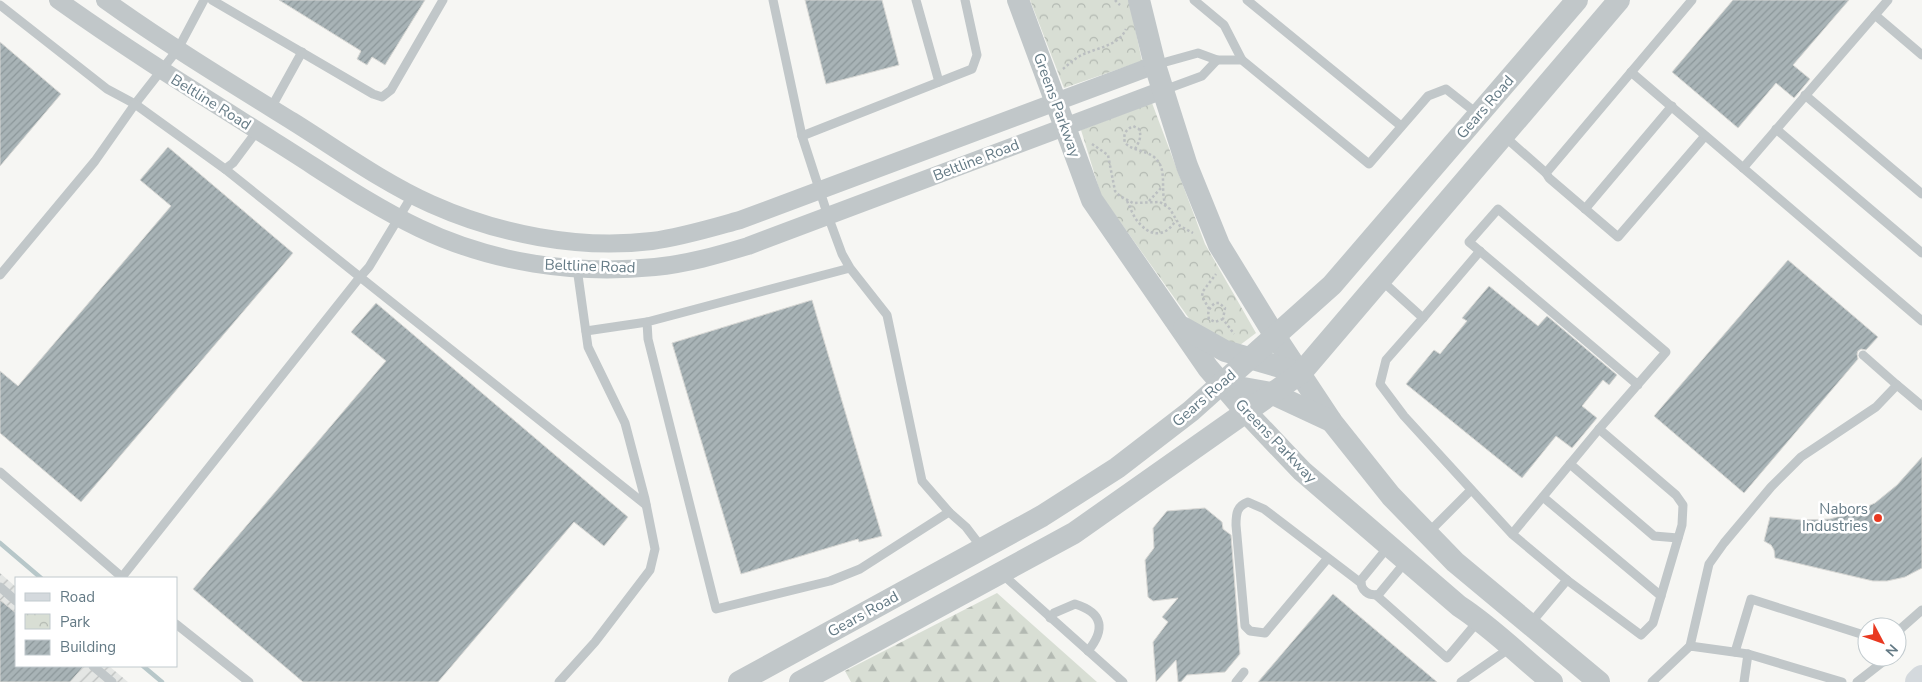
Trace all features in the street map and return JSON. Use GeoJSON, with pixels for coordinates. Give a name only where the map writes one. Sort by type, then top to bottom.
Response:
{"type":"FeatureCollection","features":[{"type":"Feature","properties":{"kind":"main road"},"geometry":{"type":"LineString","coordinates":[[1918,682],[1922,678]]}},
{"type":"Feature","properties":{"kind":"street","name":"Beltline Road"},"geometry":{"type":"LineString","coordinates":[[58,0],[161,70],[257,131],[418,228],[468,248],[510,260],[577,268],[609,270],[656,267],[703,259],[748,246],[1163,90]]}},
{"type":"Feature","properties":{"kind":"street","name":"Beltline Road"},"geometry":{"type":"LineString","coordinates":[[105,0],[271,108],[388,181],[430,203],[478,223],[516,233],[565,240],[608,243],[651,241],[695,233],[740,220],[1155,65]]}},
{"type":"Feature","properties":{"kind":"street","name":"Greens Parkway"},"geometry":{"type":"LineString","coordinates":[[1018,0],[1092,200],[1221,384],[1302,471],[1459,606],[1480,619],[1552,682]]}},
{"type":"Feature","properties":{"kind":"street","name":"Gears Road"},"geometry":{"type":"LineString","coordinates":[[739,682],[771,674],[982,548],[1042,516],[1117,468],[1191,411],[1332,285],[1578,0]]}},
{"type":"Feature","properties":{"kind":"street","name":"Gears Road"},"geometry":{"type":"LineString","coordinates":[[800,682],[1000,572],[1074,534],[1301,373],[1619,0]]}},
{"type":"Feature","properties":{"kind":"street"},"geometry":{"type":"LineString","coordinates":[[1131,5],[1155,65],[1187,166],[1219,245],[1275,336],[1332,422],[1391,496],[1455,562],[1600,682]]}},
{"type":"Feature","properties":{"kind":"street"},"geometry":{"type":"LineString","coordinates":[[1479,115],[1504,136]]}},
{"type":"Feature","properties":{"kind":"street"},"geometry":{"type":"LineString","coordinates":[[1177,323],[1225,351],[1301,373]]}},
{"type":"Feature","properties":{"kind":"street"},"geometry":{"type":"LineString","coordinates":[[1221,384],[1271,394],[1332,422]]}},
{"type":"Feature","properties":{"kind":"street"},"geometry":{"type":"LineString","coordinates":[[982,548],[1000,572]]}},
{"type":"Feature","properties":{"kind":"street"},"geometry":{"type":"LineString","coordinates":[[1510,647],[1530,624]]}},
{"type":"Feature","properties":{"kind":"lane"},"geometry":{"type":"LineString","coordinates":[[0,275],[94,161],[178,49],[204,0]]}},
{"type":"Feature","properties":{"kind":"lane"},"geometry":{"type":"LineString","coordinates":[[212,0],[373,94],[382,97],[391,90],[443,0]]}},
{"type":"Feature","properties":{"kind":"lane"},"geometry":{"type":"LineString","coordinates":[[773,0],[802,136],[828,216],[842,254],[850,268],[887,315],[922,481],[949,512],[966,527],[982,548]]}},
{"type":"Feature","properties":{"kind":"lane"},"geometry":{"type":"LineString","coordinates":[[916,0],[940,82]]}},
{"type":"Feature","properties":{"kind":"lane"},"geometry":{"type":"LineString","coordinates":[[802,136],[972,69],[977,55],[965,0]]}},
{"type":"Feature","properties":{"kind":"lane"},"geometry":{"type":"LineString","coordinates":[[1194,0],[1224,25],[1242,60],[1369,164],[1428,96],[1446,89],[1479,115]]}},
{"type":"Feature","properties":{"kind":"lane"},"geometry":{"type":"LineString","coordinates":[[1248,0],[1402,126]]}},
{"type":"Feature","properties":{"kind":"lane"},"geometry":{"type":"LineString","coordinates":[[1546,172],[1692,0]]}},
{"type":"Feature","properties":{"kind":"lane"},"geometry":{"type":"LineString","coordinates":[[1743,168],[1888,0]]}},
{"type":"Feature","properties":{"kind":"lane"},"geometry":{"type":"LineString","coordinates":[[0,5],[108,89],[135,104],[225,169],[646,505]]}},
{"type":"Feature","properties":{"kind":"lane"},"geometry":{"type":"LineString","coordinates":[[1875,15],[1922,56]]}},
{"type":"Feature","properties":{"kind":"lane"},"geometry":{"type":"LineString","coordinates":[[271,108],[302,52]]}},
{"type":"Feature","properties":{"kind":"lane"},"geometry":{"type":"LineString","coordinates":[[1155,65],[1198,53],[1217,60],[1242,60]]}},
{"type":"Feature","properties":{"kind":"lane"},"geometry":{"type":"LineString","coordinates":[[1163,90],[1202,76],[1217,60]]}},
{"type":"Feature","properties":{"kind":"lane"},"geometry":{"type":"LineString","coordinates":[[1631,72],[1922,321]]}},
{"type":"Feature","properties":{"kind":"lane"},"geometry":{"type":"LineString","coordinates":[[1806,95],[1922,194]]}},
{"type":"Feature","properties":{"kind":"lane"},"geometry":{"type":"LineString","coordinates":[[1585,209],[1672,106]]}},
{"type":"Feature","properties":{"kind":"lane"},"geometry":{"type":"LineString","coordinates":[[1776,129],[1922,253]]}},
{"type":"Feature","properties":{"kind":"lane"},"geometry":{"type":"LineString","coordinates":[[225,169],[233,163],[257,131]]}},
{"type":"Feature","properties":{"kind":"lane"},"geometry":{"type":"LineString","coordinates":[[1504,136],[1546,172],[1549,178],[1618,237],[1705,136]]}},
{"type":"Feature","properties":{"kind":"lane"},"geometry":{"type":"LineString","coordinates":[[123,577],[369,267],[413,194]]}},
{"type":"Feature","properties":{"kind":"lane"},"geometry":{"type":"LineString","coordinates":[[1512,534],[1666,352],[1498,209],[1469,242],[1638,385]]}},
{"type":"Feature","properties":{"kind":"lane"},"geometry":{"type":"LineString","coordinates":[[1480,251],[1386,360],[1380,384],[1404,416],[1512,534],[1567,580],[1641,635],[1653,623],[1682,524],[1683,505],[1676,495],[1599,429]]}},
{"type":"Feature","properties":{"kind":"lane"},"geometry":{"type":"LineString","coordinates":[[559,682],[595,642],[650,570],[655,549],[625,423],[588,347],[577,268]]}},
{"type":"Feature","properties":{"kind":"lane"},"geometry":{"type":"LineString","coordinates":[[586,331],[647,322],[850,268]]}},
{"type":"Feature","properties":{"kind":"lane"},"geometry":{"type":"LineString","coordinates":[[1381,280],[1423,318]]}},
{"type":"Feature","properties":{"kind":"lane"},"geometry":{"type":"LineString","coordinates":[[647,322],[648,339],[716,608],[830,581],[860,569],[949,512]]}},
{"type":"Feature","properties":{"kind":"lane"},"geometry":{"type":"LineString","coordinates":[[1863,355],[1922,406]]}},
{"type":"Feature","properties":{"kind":"lane"},"geometry":{"type":"LineString","coordinates":[[1652,682],[1690,646],[1709,564],[1724,543],[1771,487],[1801,457],[1876,407],[1897,384]]}},
{"type":"Feature","properties":{"kind":"lane"},"geometry":{"type":"LineString","coordinates":[[1570,464],[1654,536],[1678,538]]}},
{"type":"Feature","properties":{"kind":"lane"},"geometry":{"type":"LineString","coordinates":[[0,472],[121,577]]}},
{"type":"Feature","properties":{"kind":"lane"},"geometry":{"type":"LineString","coordinates":[[1428,533],[1472,490]]}},
{"type":"Feature","properties":{"kind":"lane"},"geometry":{"type":"LineString","coordinates":[[1543,498],[1661,596]]}},
{"type":"Feature","properties":{"kind":"lane"},"geometry":{"type":"LineString","coordinates":[[1328,558],[1264,633],[1250,631],[1245,626],[1236,513],[1239,507],[1248,502],[1264,509],[1361,583],[1365,591],[1376,595],[1447,658],[1480,619]]}},
{"type":"Feature","properties":{"kind":"lane"},"geometry":{"type":"LineString","coordinates":[[1361,583],[1361,580],[1390,545]]}},
{"type":"Feature","properties":{"kind":"lane"},"geometry":{"type":"LineString","coordinates":[[1376,595],[1407,560]]}},
{"type":"Feature","properties":{"kind":"lane"},"geometry":{"type":"LineString","coordinates":[[1000,572],[1124,682]]}},
{"type":"Feature","properties":{"kind":"lane"},"geometry":{"type":"LineString","coordinates":[[1530,624],[1567,580]]}},
{"type":"Feature","properties":{"kind":"lane"},"geometry":{"type":"LineString","coordinates":[[0,587],[15,600]]}},
{"type":"Feature","properties":{"kind":"lane"},"geometry":{"type":"LineString","coordinates":[[1735,652],[1751,599],[1857,633]]}},
{"type":"Feature","properties":{"kind":"lane"},"geometry":{"type":"LineString","coordinates":[[1050,618],[1054,613],[1075,604],[1091,612],[1100,625],[1096,641],[1088,652]]}},
{"type":"Feature","properties":{"kind":"lane"},"geometry":{"type":"LineString","coordinates":[[1907,623],[1922,610]]}},
{"type":"Feature","properties":{"kind":"lane"},"geometry":{"type":"LineString","coordinates":[[178,626],[248,682]]}},
{"type":"Feature","properties":{"kind":"lane"},"geometry":{"type":"LineString","coordinates":[[1690,646],[1748,654],[1842,682]]}},
{"type":"Feature","properties":{"kind":"lane"},"geometry":{"type":"LineString","coordinates":[[1465,681],[1510,647]]}},
{"type":"Feature","properties":{"kind":"lane"},"geometry":{"type":"LineString","coordinates":[[1744,682],[1748,654]]}},
{"type":"Feature","properties":{"kind":"lane"},"geometry":{"type":"LineString","coordinates":[[94,667],[112,682]]}},
{"type":"Feature","properties":{"kind":"lane"},"geometry":{"type":"LineString","coordinates":[[1857,682],[1877,667]]}},
{"type":"Feature","properties":{"kind":"lane"},"geometry":{"type":"LineString","coordinates":[[1236,682],[1244,672]]}},
{"type":"Feature","properties":{"kind":"path"},"geometry":{"type":"LineString","coordinates":[[1115,0],[1131,5]]}},
{"type":"Feature","properties":{"kind":"path"},"geometry":{"type":"LineString","coordinates":[[1060,75],[1069,64],[1081,55],[1118,40],[1124,35],[1127,23]]}},
{"type":"Feature","properties":{"kind":"path"},"geometry":{"type":"LineString","coordinates":[[1135,149],[1141,135],[1139,129],[1133,126],[1126,131],[1124,136],[1127,145],[1135,149],[1149,153],[1155,158],[1162,170],[1162,186],[1167,207]]}},
{"type":"Feature","properties":{"kind":"path"},"geometry":{"type":"LineString","coordinates":[[1086,139],[1108,155],[1115,191],[1126,200],[1134,203],[1160,202],[1167,207],[1180,226],[1195,234]]}},
{"type":"Feature","properties":{"kind":"path"},"geometry":{"type":"LineString","coordinates":[[1148,202],[1162,186]]}},
{"type":"Feature","properties":{"kind":"path"},"geometry":{"type":"LineString","coordinates":[[1126,200],[1140,225],[1147,230],[1160,233],[1166,232],[1176,220]]}},
{"type":"Feature","properties":{"kind":"path"},"geometry":{"type":"LineString","coordinates":[[1171,228],[1180,226]]}},
{"type":"Feature","properties":{"kind":"path"},"geometry":{"type":"LineString","coordinates":[[1218,269],[1202,296],[1209,309],[1209,319],[1215,322],[1223,319]]}},
{"type":"Feature","properties":{"kind":"path"},"geometry":{"type":"LineString","coordinates":[[1209,309],[1215,303],[1223,305],[1225,313],[1223,319]]}},
{"type":"Feature","properties":{"kind":"path"},"geometry":{"type":"LineString","coordinates":[[1223,319],[1238,338]]}},
{"type":"Feature","properties":{"kind":"shaded area"},"geometry":{"type":"Polygon","coordinates":[[[0,573],[15,586],[15,667],[110,667],[128,682],[0,682],[0,573]]]}},
{"type":"Feature","properties":{"kind":"green space"},"geometry":{"type":"Polygon","coordinates":[[[1030,0],[1129,0],[1142,61],[1064,88],[1030,0]]]}},
{"type":"Feature","properties":{"kind":"green space"},"geometry":{"type":"Polygon","coordinates":[[[1152,103],[1205,244],[1256,333],[1236,348],[1193,324],[1101,195],[1081,130],[1152,103]]]}},
{"type":"Feature","properties":{"kind":"green space"},"geometry":{"type":"Polygon","coordinates":[[[997,593],[1097,682],[851,682],[845,671],[997,593]]]}},
{"type":"Feature","properties":{"kind":"building"},"geometry":{"type":"Polygon","coordinates":[[[279,0],[425,0],[385,65],[372,57],[367,65],[357,59],[361,51],[279,0]]]}},
{"type":"Feature","properties":{"kind":"building"},"geometry":{"type":"Polygon","coordinates":[[[805,0],[882,0],[899,65],[826,84],[805,0]]]}},
{"type":"Feature","properties":{"kind":"building"},"geometry":{"type":"Polygon","coordinates":[[[1733,0],[1849,0],[1793,65],[1810,79],[1794,98],[1776,83],[1738,128],[1672,72],[1733,0]]]}},
{"type":"Feature","properties":{"kind":"building"},"geometry":{"type":"Polygon","coordinates":[[[0,42],[61,94],[0,166],[0,42]]]}},
{"type":"Feature","properties":{"kind":"building"},"geometry":{"type":"Polygon","coordinates":[[[168,147],[293,253],[81,502],[0,433],[0,371],[18,386],[171,206],[140,180],[168,147]]]}},
{"type":"Feature","properties":{"kind":"building"},"geometry":{"type":"Polygon","coordinates":[[[1788,260],[1878,337],[1866,350],[1861,349],[1858,351],[1858,359],[1744,493],[1654,416],[1788,260]]]}},
{"type":"Feature","properties":{"kind":"building"},"geometry":{"type":"Polygon","coordinates":[[[1489,286],[1538,326],[1547,316],[1617,375],[1609,385],[1603,380],[1582,406],[1597,418],[1572,448],[1556,436],[1522,478],[1406,384],[1434,350],[1440,354],[1467,321],[1462,318],[1489,286]]]}},
{"type":"Feature","properties":{"kind":"building"},"geometry":{"type":"Polygon","coordinates":[[[812,300],[882,536],[859,542],[858,539],[741,574],[672,343],[812,300]]]}},
{"type":"Feature","properties":{"kind":"building"},"geometry":{"type":"Polygon","coordinates":[[[376,303],[628,517],[604,546],[574,522],[438,682],[303,682],[193,589],[386,361],[351,332],[376,303]]]}},
{"type":"Feature","properties":{"kind":"building","name":"Nabors Industries"},"geometry":{"type":"Polygon","coordinates":[[[1922,457],[1922,568],[1905,577],[1887,581],[1873,581],[1775,558],[1771,545],[1764,541],[1770,517],[1802,520],[1830,519],[1857,511],[1875,503],[1897,485],[1922,457]]]}},
{"type":"Feature","properties":{"kind":"building"},"geometry":{"type":"Polygon","coordinates":[[[1205,508],[1222,522],[1223,529],[1231,535],[1240,654],[1225,672],[1187,675],[1181,682],[1178,682],[1176,660],[1156,682],[1153,642],[1168,622],[1162,617],[1178,598],[1153,601],[1148,597],[1145,560],[1154,548],[1153,528],[1167,511],[1205,508]]]}},
{"type":"Feature","properties":{"kind":"building"},"geometry":{"type":"Polygon","coordinates":[[[1333,594],[1437,682],[1258,682],[1333,594]]]}},
{"type":"Feature","properties":{"kind":"building"},"geometry":{"type":"Polygon","coordinates":[[[0,600],[15,612],[15,667],[83,667],[70,682],[0,682],[0,600]]]}},
{"type":"Feature","properties":{"kind":"waterway"},"geometry":{"type":"LineString","coordinates":[[0,543],[40,577]]}},
{"type":"Feature","properties":{"kind":"waterway"},"geometry":{"type":"LineString","coordinates":[[144,667],[162,682]]}},
{"type":"Feature","properties":{"kind":"place","name":"Nabors Industries"},"geometry":{"type":"Point","coordinates":[1878,518]}}]}
